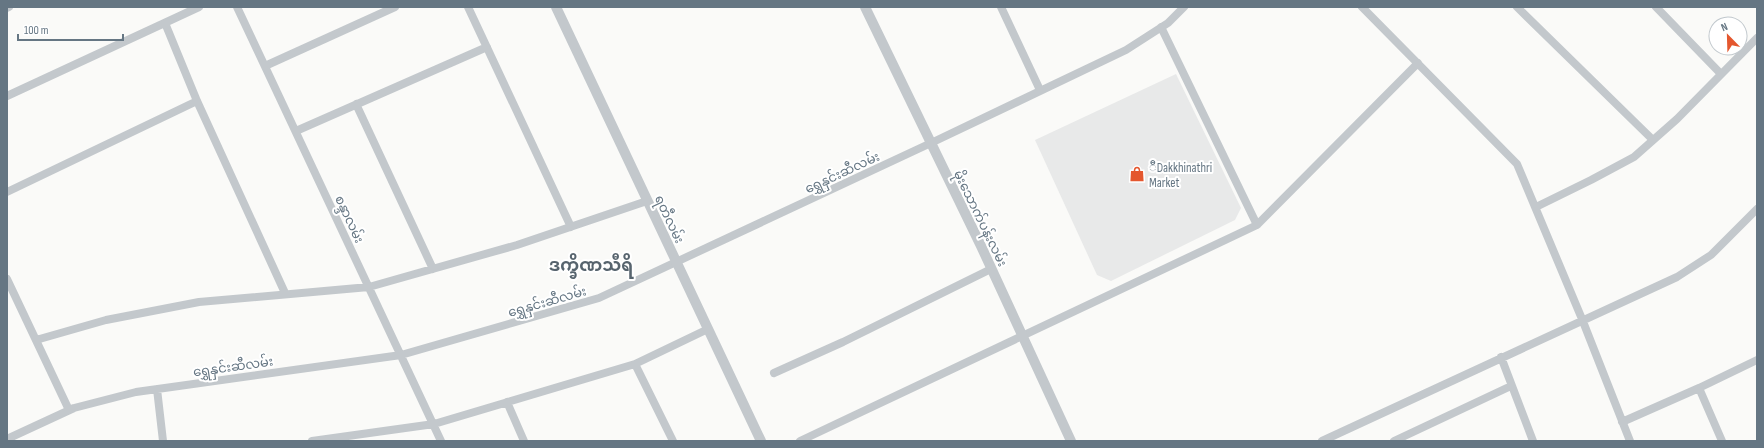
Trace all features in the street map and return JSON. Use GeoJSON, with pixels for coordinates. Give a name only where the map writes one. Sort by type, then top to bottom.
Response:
{"type":"FeatureCollection","features":[{"type":"Feature","properties":{"kind":"street"},"geometry":{"type":"LineString","coordinates":[[7,96],[199,7]]}},
{"type":"Feature","properties":{"kind":"street","name":"စန္ဒာလမ်း"},"geometry":{"type":"LineString","coordinates":[[237,7],[441,441]]}},
{"type":"Feature","properties":{"kind":"street"},"geometry":{"type":"LineString","coordinates":[[265,66],[395,7]]}},
{"type":"Feature","properties":{"kind":"street"},"geometry":{"type":"LineString","coordinates":[[468,7],[571,227]]}},
{"type":"Feature","properties":{"kind":"street","name":"ရတီလမ်း"},"geometry":{"type":"LineString","coordinates":[[556,7],[761,441]]}},
{"type":"Feature","properties":{"kind":"street","name":"မိုးသောက်ပန်းလမ်း"},"geometry":{"type":"LineString","coordinates":[[865,7],[991,269],[1071,441]]}},
{"type":"Feature","properties":{"kind":"street"},"geometry":{"type":"LineString","coordinates":[[1001,7],[1040,90]]}},
{"type":"Feature","properties":{"kind":"street","name":"ရွှေနှင်းဆီလမ်း"},"geometry":{"type":"LineString","coordinates":[[7,439],[69,410],[136,392],[401,355],[599,298],[677,263],[1126,50],[1161,27],[1184,7]]}},
{"type":"Feature","properties":{"kind":"street"},"geometry":{"type":"LineString","coordinates":[[1362,7],[1517,164],[1582,319],[1630,441]]}},
{"type":"Feature","properties":{"kind":"street"},"geometry":{"type":"LineString","coordinates":[[1517,7],[1652,140]]}},
{"type":"Feature","properties":{"kind":"street"},"geometry":{"type":"LineString","coordinates":[[1656,7],[1721,74]]}},
{"type":"Feature","properties":{"kind":"street"},"geometry":{"type":"LineString","coordinates":[[164,23],[197,101],[285,293]]}},
{"type":"Feature","properties":{"kind":"street"},"geometry":{"type":"LineString","coordinates":[[1161,27],[1257,225]]}},
{"type":"Feature","properties":{"kind":"street"},"geometry":{"type":"LineString","coordinates":[[1536,207],[1634,157],[1677,119],[1757,38]]}},
{"type":"Feature","properties":{"kind":"street"},"geometry":{"type":"LineString","coordinates":[[296,131],[487,47]]}},
{"type":"Feature","properties":{"kind":"street"},"geometry":{"type":"LineString","coordinates":[[800,441],[1257,225],[1418,63]]}},
{"type":"Feature","properties":{"kind":"street"},"geometry":{"type":"LineString","coordinates":[[7,192],[197,101]]}},
{"type":"Feature","properties":{"kind":"street"},"geometry":{"type":"LineString","coordinates":[[356,104],[433,269]]}},
{"type":"Feature","properties":{"kind":"street"},"geometry":{"type":"LineString","coordinates":[[36,340],[106,320],[199,302],[285,293],[369,287],[517,245],[647,200]]}},
{"type":"Feature","properties":{"kind":"street"},"geometry":{"type":"LineString","coordinates":[[1322,441],[1582,319],[1676,277],[1711,255],[1757,209]]}},
{"type":"Feature","properties":{"kind":"street"},"geometry":{"type":"LineString","coordinates":[[774,373],[843,342],[991,269]]}},
{"type":"Feature","properties":{"kind":"street"},"geometry":{"type":"LineString","coordinates":[[7,279],[69,410]]}},
{"type":"Feature","properties":{"kind":"street"},"geometry":{"type":"LineString","coordinates":[[312,441],[434,424],[635,364],[708,329]]}},
{"type":"Feature","properties":{"kind":"street"},"geometry":{"type":"LineString","coordinates":[[1501,357],[1533,441]]}},
{"type":"Feature","properties":{"kind":"street"},"geometry":{"type":"LineString","coordinates":[[1622,422],[1699,388],[1757,360]]}},
{"type":"Feature","properties":{"kind":"street"},"geometry":{"type":"LineString","coordinates":[[635,364],[673,441]]}},
{"type":"Feature","properties":{"kind":"street"},"geometry":{"type":"LineString","coordinates":[[1394,441],[1511,386]]}},
{"type":"Feature","properties":{"kind":"street"},"geometry":{"type":"LineString","coordinates":[[1699,388],[1722,441]]}},
{"type":"Feature","properties":{"kind":"street"},"geometry":{"type":"LineString","coordinates":[[156,389],[163,441]]}},
{"type":"Feature","properties":{"kind":"street"},"geometry":{"type":"LineString","coordinates":[[507,402],[524,441]]}},
{"type":"Feature","properties":{"kind":"shaded area","name":"ီDakkhinathri Market"},"geometry":{"type":"Polygon","coordinates":[[[1176,74],[1241,208],[1235,220],[1111,281],[1097,275],[1035,140],[1176,74]]]}},
{"type":"Feature","properties":{"kind":"place","name":"ီDakkhinathri Market"},"geometry":{"type":"Point","coordinates":[1137,174]}},
{"type":"Feature","properties":{"kind":"district","name":"ဒက္ခိဏသီရိ"},"geometry":{"type":"Point","coordinates":[591,265]}}]}
